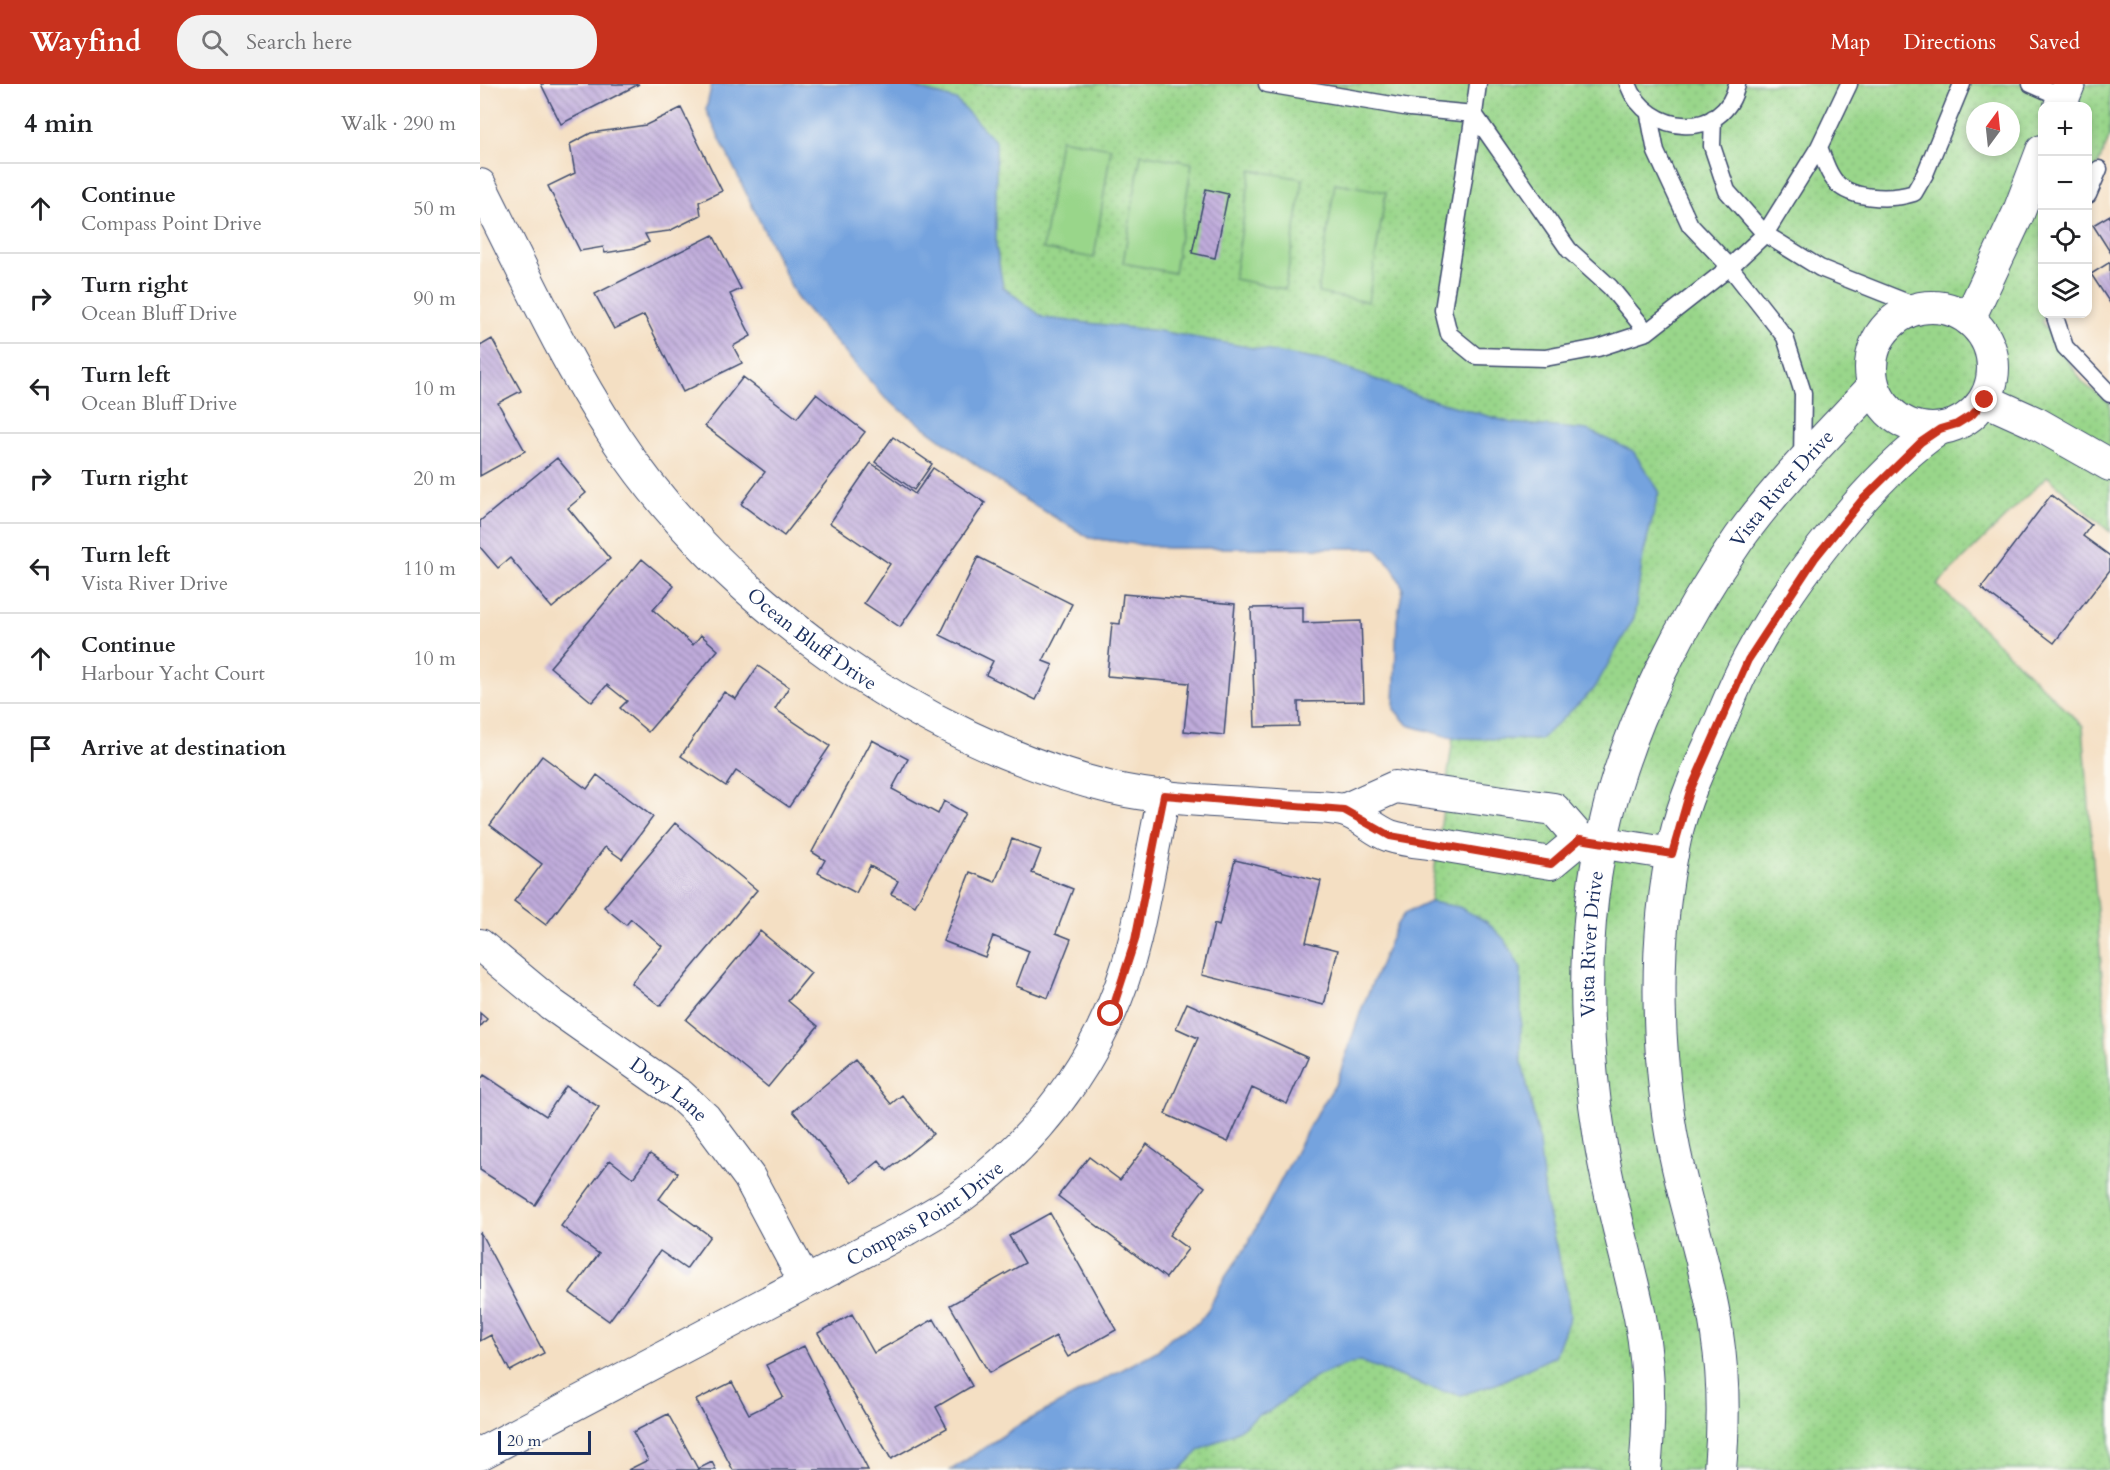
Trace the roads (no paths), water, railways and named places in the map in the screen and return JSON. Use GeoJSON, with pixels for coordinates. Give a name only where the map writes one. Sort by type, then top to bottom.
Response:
{"type":"FeatureCollection","features":[{"type":"Feature","properties":{"kind":"street"},"geometry":{"type":"LineString","coordinates":[[1969,319],[2018,213],[2041,156]]}},
{"type":"Feature","properties":{"kind":"street","name":"Ocean Bluff Drive"},"geometry":{"type":"LineString","coordinates":[[480,185],[558,337],[615,437],[657,495],[701,546],[750,593],[807,639],[939,722],[1007,754],[1075,778],[1116,789],[1344,810],[1390,836],[1551,864],[1591,840],[1554,809],[1395,788],[1344,810]]}},
{"type":"Feature","properties":{"kind":"street"},"geometry":{"type":"LineString","coordinates":[[1720,1470],[1722,1372],[1717,1331],[1672,1141],[1660,1036],[1660,952],[1672,854],[1690,791],[1707,748],[1748,660],[1815,558],[1862,500],[1921,442],[1940,429],[1957,424],[1973,414],[1985,400],[1992,383],[1994,366],[1990,348],[1981,332],[1969,319],[1954,311],[1938,307],[1921,308],[1901,315],[1885,328],[1874,346],[1870,367],[1873,387],[1883,406],[1899,420],[1918,428],[1940,429]]}},
{"type":"Feature","properties":{"kind":"street","name":"Vista River Drive"},"geometry":{"type":"LineString","coordinates":[[1645,1470],[1649,1430],[1643,1338],[1603,1161],[1591,1086],[1588,1007],[1591,840],[1607,816],[1627,753],[1659,678],[1698,601],[1742,535],[1802,463],[1873,387]]}},
{"type":"Feature","properties":{"kind":"street"},"geometry":{"type":"LineString","coordinates":[[1985,400],[2036,423],[2110,465]]}},
{"type":"Feature","properties":{"kind":"street","name":"Compass Point Drive"},"geometry":{"type":"LineString","coordinates":[[480,1454],[904,1230],[961,1196],[998,1167],[1053,1110],[1094,1048],[1111,1014],[1135,940],[1164,795]]}},
{"type":"Feature","properties":{"kind":"street"},"geometry":{"type":"LineString","coordinates":[[1467,849],[1474,798]]}},
{"type":"Feature","properties":{"kind":"street"},"geometry":{"type":"LineString","coordinates":[[1591,840],[1672,854]]}},
{"type":"Feature","properties":{"kind":"street","name":"Dory Lane"},"geometry":{"type":"LineString","coordinates":[[480,945],[551,1004],[680,1095],[705,1118],[749,1177],[805,1282]]}},
{"type":"Feature","properties":{"kind":"lane"},"geometry":{"type":"LineString","coordinates":[[1267,84],[1410,108],[1474,114],[1569,250],[1610,287],[1647,332]]}},
{"type":"Feature","properties":{"kind":"lane"},"geometry":{"type":"LineString","coordinates":[[1478,84],[1443,310],[1449,334],[1476,356],[1545,358],[1598,348],[1647,332],[1731,267],[1765,234],[1819,147],[1849,84]]}},
{"type":"Feature","properties":{"kind":"lane"},"geometry":{"type":"LineString","coordinates":[[1628,84],[1636,102],[1649,115],[1664,123],[1681,126],[1697,124],[1713,118],[1727,106],[1737,84]]}},
{"type":"Feature","properties":{"kind":"lane"},"geometry":{"type":"LineString","coordinates":[[1819,147],[1833,179],[1853,194],[1896,199],[1914,193],[1925,174],[1962,84]]}},
{"type":"Feature","properties":{"kind":"lane"},"geometry":{"type":"LineString","coordinates":[[2031,84],[2064,96]]}},
{"type":"Feature","properties":{"kind":"lane"},"geometry":{"type":"LineString","coordinates":[[1649,115],[1656,152],[1690,225],[1731,267],[1785,337],[1803,393],[1802,463]]}},
{"type":"Feature","properties":{"kind":"lane"},"geometry":{"type":"LineString","coordinates":[[1713,118],[1712,146],[1727,191],[1765,234],[1820,268],[1921,308]]}},
{"type":"Feature","properties":{"kind":"lane"},"geometry":{"type":"LineString","coordinates":[[2092,186],[2099,169]]}},
{"type":"Feature","properties":{"kind":"lane"},"geometry":{"type":"LineString","coordinates":[[2055,318],[2065,347],[2110,394]]}},
{"type":"Feature","properties":{"kind":"water"},"geometry":{"type":"Polygon","coordinates":[[[712,84],[904,84],[956,100],[996,142],[996,246],[1003,287],[1044,318],[1159,331],[1330,362],[1419,396],[1512,423],[1587,430],[1633,451],[1659,491],[1643,556],[1634,618],[1594,689],[1540,740],[1453,738],[1408,725],[1394,709],[1397,620],[1403,588],[1393,568],[1375,548],[1167,548],[1090,538],[1019,496],[886,399],[797,298],[706,110],[712,84]]]}},
{"type":"Feature","properties":{"kind":"water"},"geometry":{"type":"Polygon","coordinates":[[[1430,902],[1459,907],[1487,922],[1505,940],[1521,969],[1521,1058],[1538,1134],[1546,1205],[1567,1292],[1570,1316],[1555,1356],[1496,1384],[1461,1395],[1433,1389],[1360,1361],[1343,1366],[1316,1377],[1268,1412],[1258,1415],[1239,1430],[1200,1450],[1180,1470],[951,1470],[1016,1427],[1157,1351],[1171,1337],[1198,1323],[1245,1249],[1310,1125],[1337,1082],[1362,1008],[1397,924],[1404,914],[1430,902]]]}}]}
